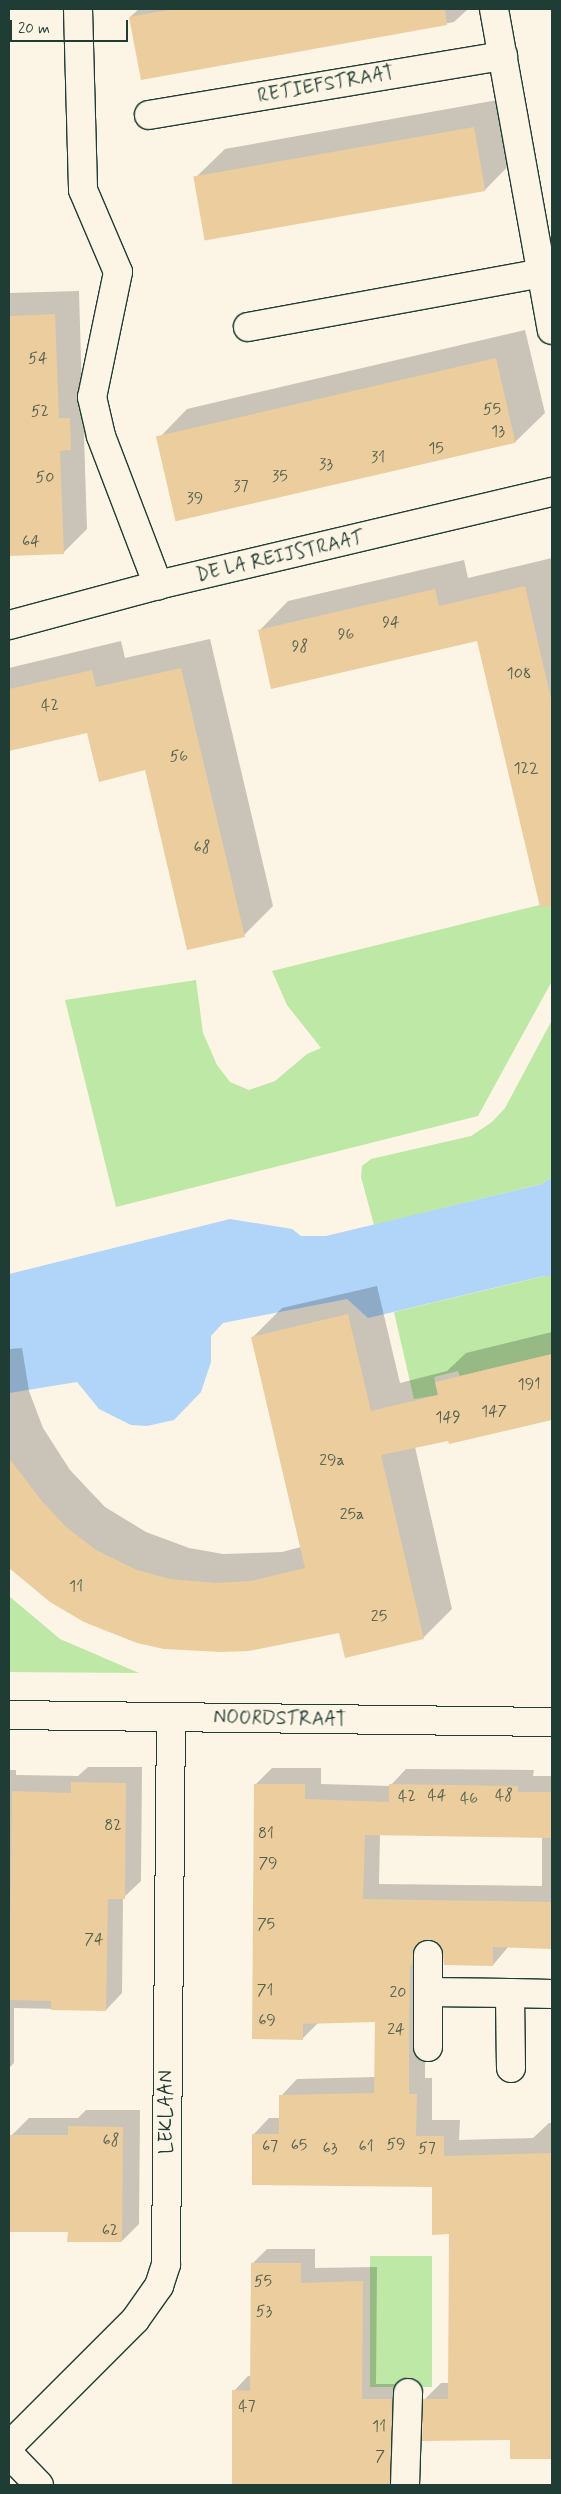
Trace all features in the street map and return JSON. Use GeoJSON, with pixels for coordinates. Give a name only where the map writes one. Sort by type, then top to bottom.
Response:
{"type":"FeatureCollection","features":[{"type":"Feature","properties":{"kind":"street"},"geometry":{"type":"LineString","coordinates":[[78,9],[83,190],[118,272],[92,397],[100,436],[158,585]]}},
{"type":"Feature","properties":{"kind":"street"},"geometry":{"type":"LineString","coordinates":[[494,9],[552,330]]}},
{"type":"Feature","properties":{"kind":"street","name":"RETIEFSTRAAT"},"geometry":{"type":"LineString","coordinates":[[149,115],[503,56]]}},
{"type":"Feature","properties":{"kind":"street"},"geometry":{"type":"LineString","coordinates":[[248,327],[542,273]]}},
{"type":"Feature","properties":{"kind":"street","name":"DE LA REIJSTRAAT"},"geometry":{"type":"LineString","coordinates":[[9,625],[158,585],[552,492]]}},
{"type":"Feature","properties":{"kind":"street","name":"NOORDSTRAAT"},"geometry":{"type":"LineString","coordinates":[[9,1715],[552,1722]]}},
{"type":"Feature","properties":{"kind":"street","name":"LEKLAAN"},"geometry":{"type":"LineString","coordinates":[[9,2446],[135,2320],[159,2286],[166,2264],[171,1718]]}},
{"type":"Feature","properties":{"kind":"street"},"geometry":{"type":"LineString","coordinates":[[428,1955],[428,2047]]}},
{"type":"Feature","properties":{"kind":"street"},"geometry":{"type":"LineString","coordinates":[[428,1992],[552,1994]]}},
{"type":"Feature","properties":{"kind":"street"},"geometry":{"type":"LineString","coordinates":[[510,1993],[511,2068]]}},
{"type":"Feature","properties":{"kind":"street"},"geometry":{"type":"LineString","coordinates":[[405,2485],[408,2393]]}},
{"type":"Feature","properties":{"kind":"street"},"geometry":{"type":"LineString","coordinates":[[9,2454],[39,2485]]}},
{"type":"Feature","properties":{"kind":"green space"},"geometry":{"type":"Polygon","coordinates":[[[552,902],[552,981],[478,1116],[116,1207],[65,1000],[196,980],[203,1033],[217,1065],[230,1082],[249,1090],[275,1081],[307,1054],[321,1048],[287,1005],[272,971],[552,902]]]}},
{"type":"Feature","properties":{"kind":"green space"},"geometry":{"type":"Polygon","coordinates":[[[552,1020],[552,1177],[542,1184],[374,1225],[361,1177],[362,1166],[371,1159],[471,1136],[492,1122],[505,1108],[552,1020]]]}},
{"type":"Feature","properties":{"kind":"green space"},"geometry":{"type":"Polygon","coordinates":[[[544,1276],[552,1276],[552,1354],[460,1376],[458,1371],[434,1377],[438,1395],[414,1399],[394,1312],[544,1276]]]}},
{"type":"Feature","properties":{"kind":"green space"},"geometry":{"type":"Polygon","coordinates":[[[9,1596],[60,1639],[139,1673],[9,1672],[9,1596]]]}},
{"type":"Feature","properties":{"kind":"green space"},"geometry":{"type":"Polygon","coordinates":[[[370,2256],[432,2256],[432,2387],[370,2387],[370,2256]]]}},
{"type":"Feature","properties":{"kind":"water"},"geometry":{"type":"Polygon","coordinates":[[[552,1177],[552,1276],[544,1276],[368,1318],[347,1299],[223,1323],[211,1336],[211,1362],[201,1392],[174,1420],[147,1426],[131,1425],[99,1409],[77,1382],[9,1393],[9,1274],[230,1219],[292,1229],[301,1236],[326,1236],[542,1184],[552,1177]]]}},
{"type":"Feature","properties":{"kind":"building"},"geometry":{"type":"Polygon","coordinates":[[[174,9],[445,9],[447,25],[141,80],[129,17],[174,9]]]}},
{"type":"Feature","properties":{"kind":"building"},"geometry":{"type":"Polygon","coordinates":[[[474,127],[485,191],[205,241],[193,176],[474,127]]]}},
{"type":"Feature","properties":{"kind":"building"},"geometry":{"type":"Polygon","coordinates":[[[55,314],[59,418],[70,418],[71,450],[60,451],[64,554],[9,556],[9,316],[55,314]]]}},
{"type":"Feature","properties":{"kind":"building"},"geometry":{"type":"Polygon","coordinates":[[[496,358],[516,443],[176,521],[156,437],[496,358]]]}},
{"type":"Feature","properties":{"kind":"building"},"geometry":{"type":"Polygon","coordinates":[[[525,586],[552,703],[552,906],[540,907],[477,641],[271,689],[258,630],[435,589],[439,606],[525,586]]]}},
{"type":"Feature","properties":{"kind":"building"},"geometry":{"type":"Polygon","coordinates":[[[181,668],[245,937],[187,950],[145,770],[99,782],[87,733],[9,751],[9,689],[92,670],[96,687],[181,668]]]}},
{"type":"Feature","properties":{"kind":"building"},"geometry":{"type":"Polygon","coordinates":[[[348,1314],[371,1411],[438,1395],[435,1382],[552,1354],[552,1420],[449,1444],[448,1441],[381,1455],[424,1639],[345,1658],[339,1633],[249,1651],[221,1652],[164,1649],[137,1643],[84,1622],[50,1602],[9,1568],[9,1458],[41,1500],[66,1527],[96,1550],[137,1570],[170,1579],[216,1583],[251,1581],[305,1568],[251,1337],[348,1314]]]}},
{"type":"Feature","properties":{"kind":"building"},"geometry":{"type":"Polygon","coordinates":[[[71,1782],[126,1783],[125,1899],[108,1899],[106,2011],[51,2010],[51,2001],[9,2000],[12,1791],[71,1793],[71,1782]]]}},
{"type":"Feature","properties":{"kind":"building"},"geometry":{"type":"Polygon","coordinates":[[[254,1784],[305,1784],[305,1799],[389,1802],[389,1784],[518,1786],[518,1792],[552,1792],[552,1838],[365,1835],[363,1899],[552,1902],[552,1949],[493,1947],[493,1966],[444,1965],[442,1948],[436,1942],[428,1939],[420,1942],[414,1948],[412,1965],[410,1965],[409,2094],[417,2094],[416,2136],[444,2136],[444,2156],[552,2153],[552,2459],[510,2459],[510,2440],[422,2441],[423,2399],[448,2399],[449,2234],[432,2235],[432,2187],[252,2185],[252,2134],[279,2134],[279,2095],[374,2093],[375,2022],[303,2024],[303,2040],[252,2039],[254,1784]]]}},
{"type":"Feature","properties":{"kind":"building"},"geometry":{"type":"Polygon","coordinates":[[[68,2126],[123,2127],[122,2242],[67,2242],[68,2232],[10,2232],[10,2135],[68,2135],[68,2126]]]}},
{"type":"Feature","properties":{"kind":"building"},"geometry":{"type":"Polygon","coordinates":[[[251,2263],[301,2263],[301,2283],[363,2281],[362,2399],[392,2399],[390,2485],[232,2485],[232,2390],[250,2391],[251,2263]]]}}]}
